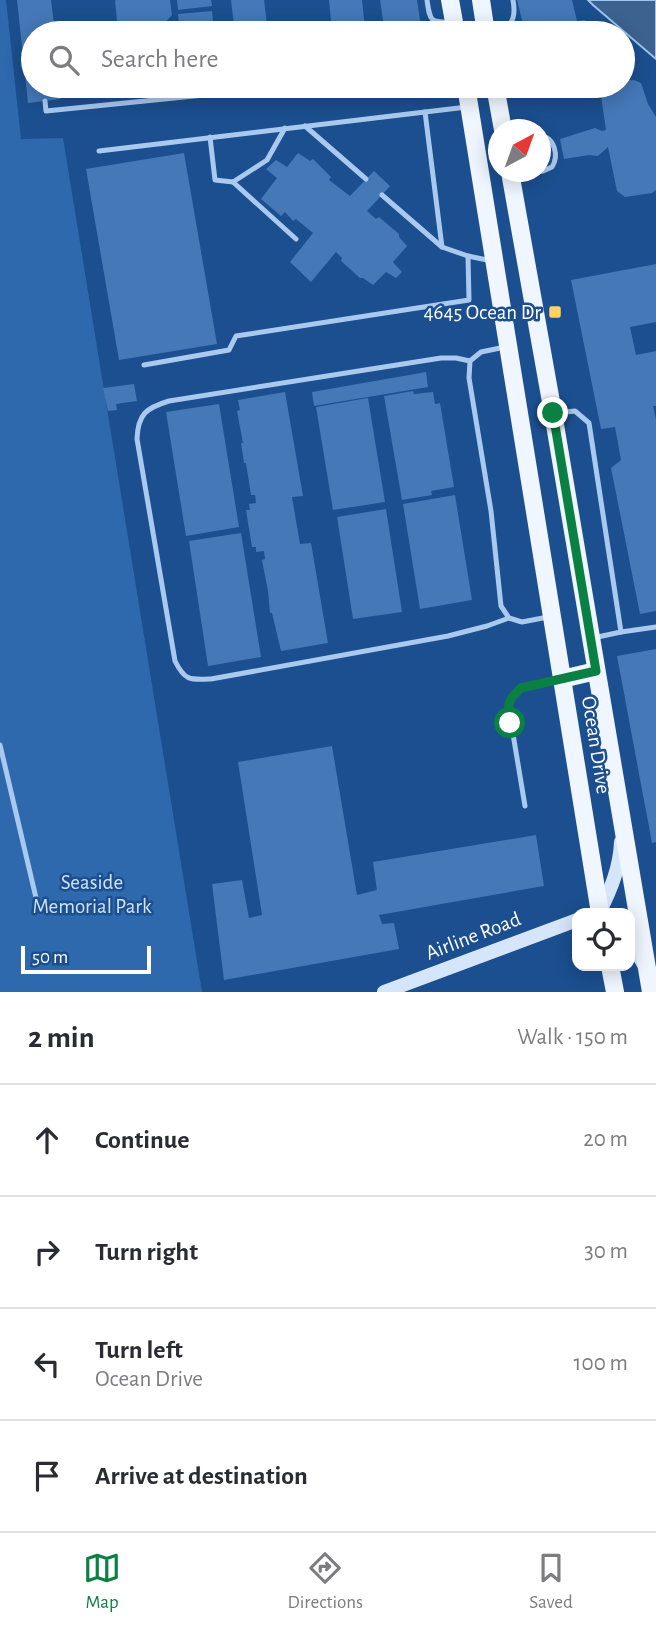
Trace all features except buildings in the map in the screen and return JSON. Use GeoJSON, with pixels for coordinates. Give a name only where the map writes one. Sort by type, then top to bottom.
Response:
{"type":"FeatureCollection","features":[{"type":"Feature","properties":{"kind":"main road"},"geometry":{"type":"LineString","coordinates":[[450,0],[454,21]]}},
{"type":"Feature","properties":{"kind":"main road"},"geometry":{"type":"LineString","coordinates":[[481,0],[484,21]]}},
{"type":"Feature","properties":{"kind":"main road","name":"Ocean Drive"},"geometry":{"type":"LineString","coordinates":[[468,98],[599,908]]}},
{"type":"Feature","properties":{"kind":"main road"},"geometry":{"type":"LineString","coordinates":[[497,98],[501,119]]}},
{"type":"Feature","properties":{"kind":"main road"},"geometry":{"type":"LineString","coordinates":[[475,136],[488,138]]}},
{"type":"Feature","properties":{"kind":"main road","name":"Ocean Drive"},"geometry":{"type":"LineString","coordinates":[[511,182],[651,992]]}},
{"type":"Feature","properties":{"kind":"main road"},"geometry":{"type":"LineString","coordinates":[[495,262],[526,263]]}},
{"type":"Feature","properties":{"kind":"main road"},"geometry":{"type":"LineString","coordinates":[[562,679],[596,671]]}},
{"type":"Feature","properties":{"kind":"main road"},"geometry":{"type":"LineString","coordinates":[[602,908],[613,885],[621,853],[622,825]]}},
{"type":"Feature","properties":{"kind":"main road","name":"Airline Road"},"geometry":{"type":"LineString","coordinates":[[384,992],[572,922]]}},
{"type":"Feature","properties":{"kind":"main road"},"geometry":{"type":"LineString","coordinates":[[635,949],[647,970]]}},
{"type":"Feature","properties":{"kind":"main road"},"geometry":{"type":"LineString","coordinates":[[611,971],[615,992]]}},
{"type":"Feature","properties":{"kind":"lane"},"geometry":{"type":"LineString","coordinates":[[427,0],[429,16],[433,21]]}},
{"type":"Feature","properties":{"kind":"lane"},"geometry":{"type":"LineString","coordinates":[[512,21],[515,9],[513,0]]}},
{"type":"Feature","properties":{"kind":"lane"},"geometry":{"type":"LineString","coordinates":[[45,101],[46,111],[174,98]]}},
{"type":"Feature","properties":{"kind":"lane"},"geometry":{"type":"LineString","coordinates":[[99,151],[470,107]]}},
{"type":"Feature","properties":{"kind":"lane"},"geometry":{"type":"LineString","coordinates":[[425,111],[442,247]]}},
{"type":"Feature","properties":{"kind":"lane"},"geometry":{"type":"LineString","coordinates":[[305,126],[366,179]]}},
{"type":"Feature","properties":{"kind":"lane"},"geometry":{"type":"LineString","coordinates":[[233,182],[267,160],[285,128]]}},
{"type":"Feature","properties":{"kind":"lane"},"geometry":{"type":"LineString","coordinates":[[210,137],[215,180],[233,182],[296,239]]}},
{"type":"Feature","properties":{"kind":"lane"},"geometry":{"type":"LineString","coordinates":[[551,140],[556,156],[551,167]]}},
{"type":"Feature","properties":{"kind":"lane"},"geometry":{"type":"LineString","coordinates":[[382,195],[442,247],[495,262]]}},
{"type":"Feature","properties":{"kind":"lane"},"geometry":{"type":"LineString","coordinates":[[144,366],[229,350],[236,336],[469,300],[468,256]]}},
{"type":"Feature","properties":{"kind":"lane"},"geometry":{"type":"LineString","coordinates":[[508,347],[481,352],[470,361],[469,378],[491,511],[501,606],[509,618]]}},
{"type":"Feature","properties":{"kind":"lane"},"geometry":{"type":"LineString","coordinates":[[470,361],[441,358],[169,401],[155,405],[144,413],[137,426],[137,439],[175,661],[181,673],[190,680],[211,679],[448,636],[509,618],[522,622],[552,617]]}},
{"type":"Feature","properties":{"kind":"lane"},"geometry":{"type":"LineString","coordinates":[[553,413],[575,411],[589,423],[621,632]]}},
{"type":"Feature","properties":{"kind":"lane"},"geometry":{"type":"LineString","coordinates":[[590,639],[656,627]]}},
{"type":"Feature","properties":{"kind":"lane"},"geometry":{"type":"LineString","coordinates":[[525,806],[508,704],[521,688],[562,679]]}},
{"type":"Feature","properties":{"kind":"lane"},"geometry":{"type":"LineString","coordinates":[[0,745],[37,902]]}},
{"type":"Feature","properties":{"kind":"green space","name":"Seaside Memorial Park"},"geometry":{"type":"Polygon","coordinates":[[[0,0],[6,0],[21,139],[63,138],[202,992],[0,992],[0,0]]]}},
{"type":"Feature","properties":{"kind":"shaded area"},"geometry":{"type":"Polygon","coordinates":[[[588,0],[656,0],[656,59],[635,41],[635,21],[612,21],[588,0]]]}},
{"type":"Feature","properties":{"kind":"place","name":"4645 Ocean Dr"},"geometry":{"type":"Point","coordinates":[555,312]}},
{"type":"Feature","properties":{"kind":"route"},"geometry":{"type":"LineString","coordinates":[[510,723],[508,704],[521,688],[596,671],[553,413]]}}]}
